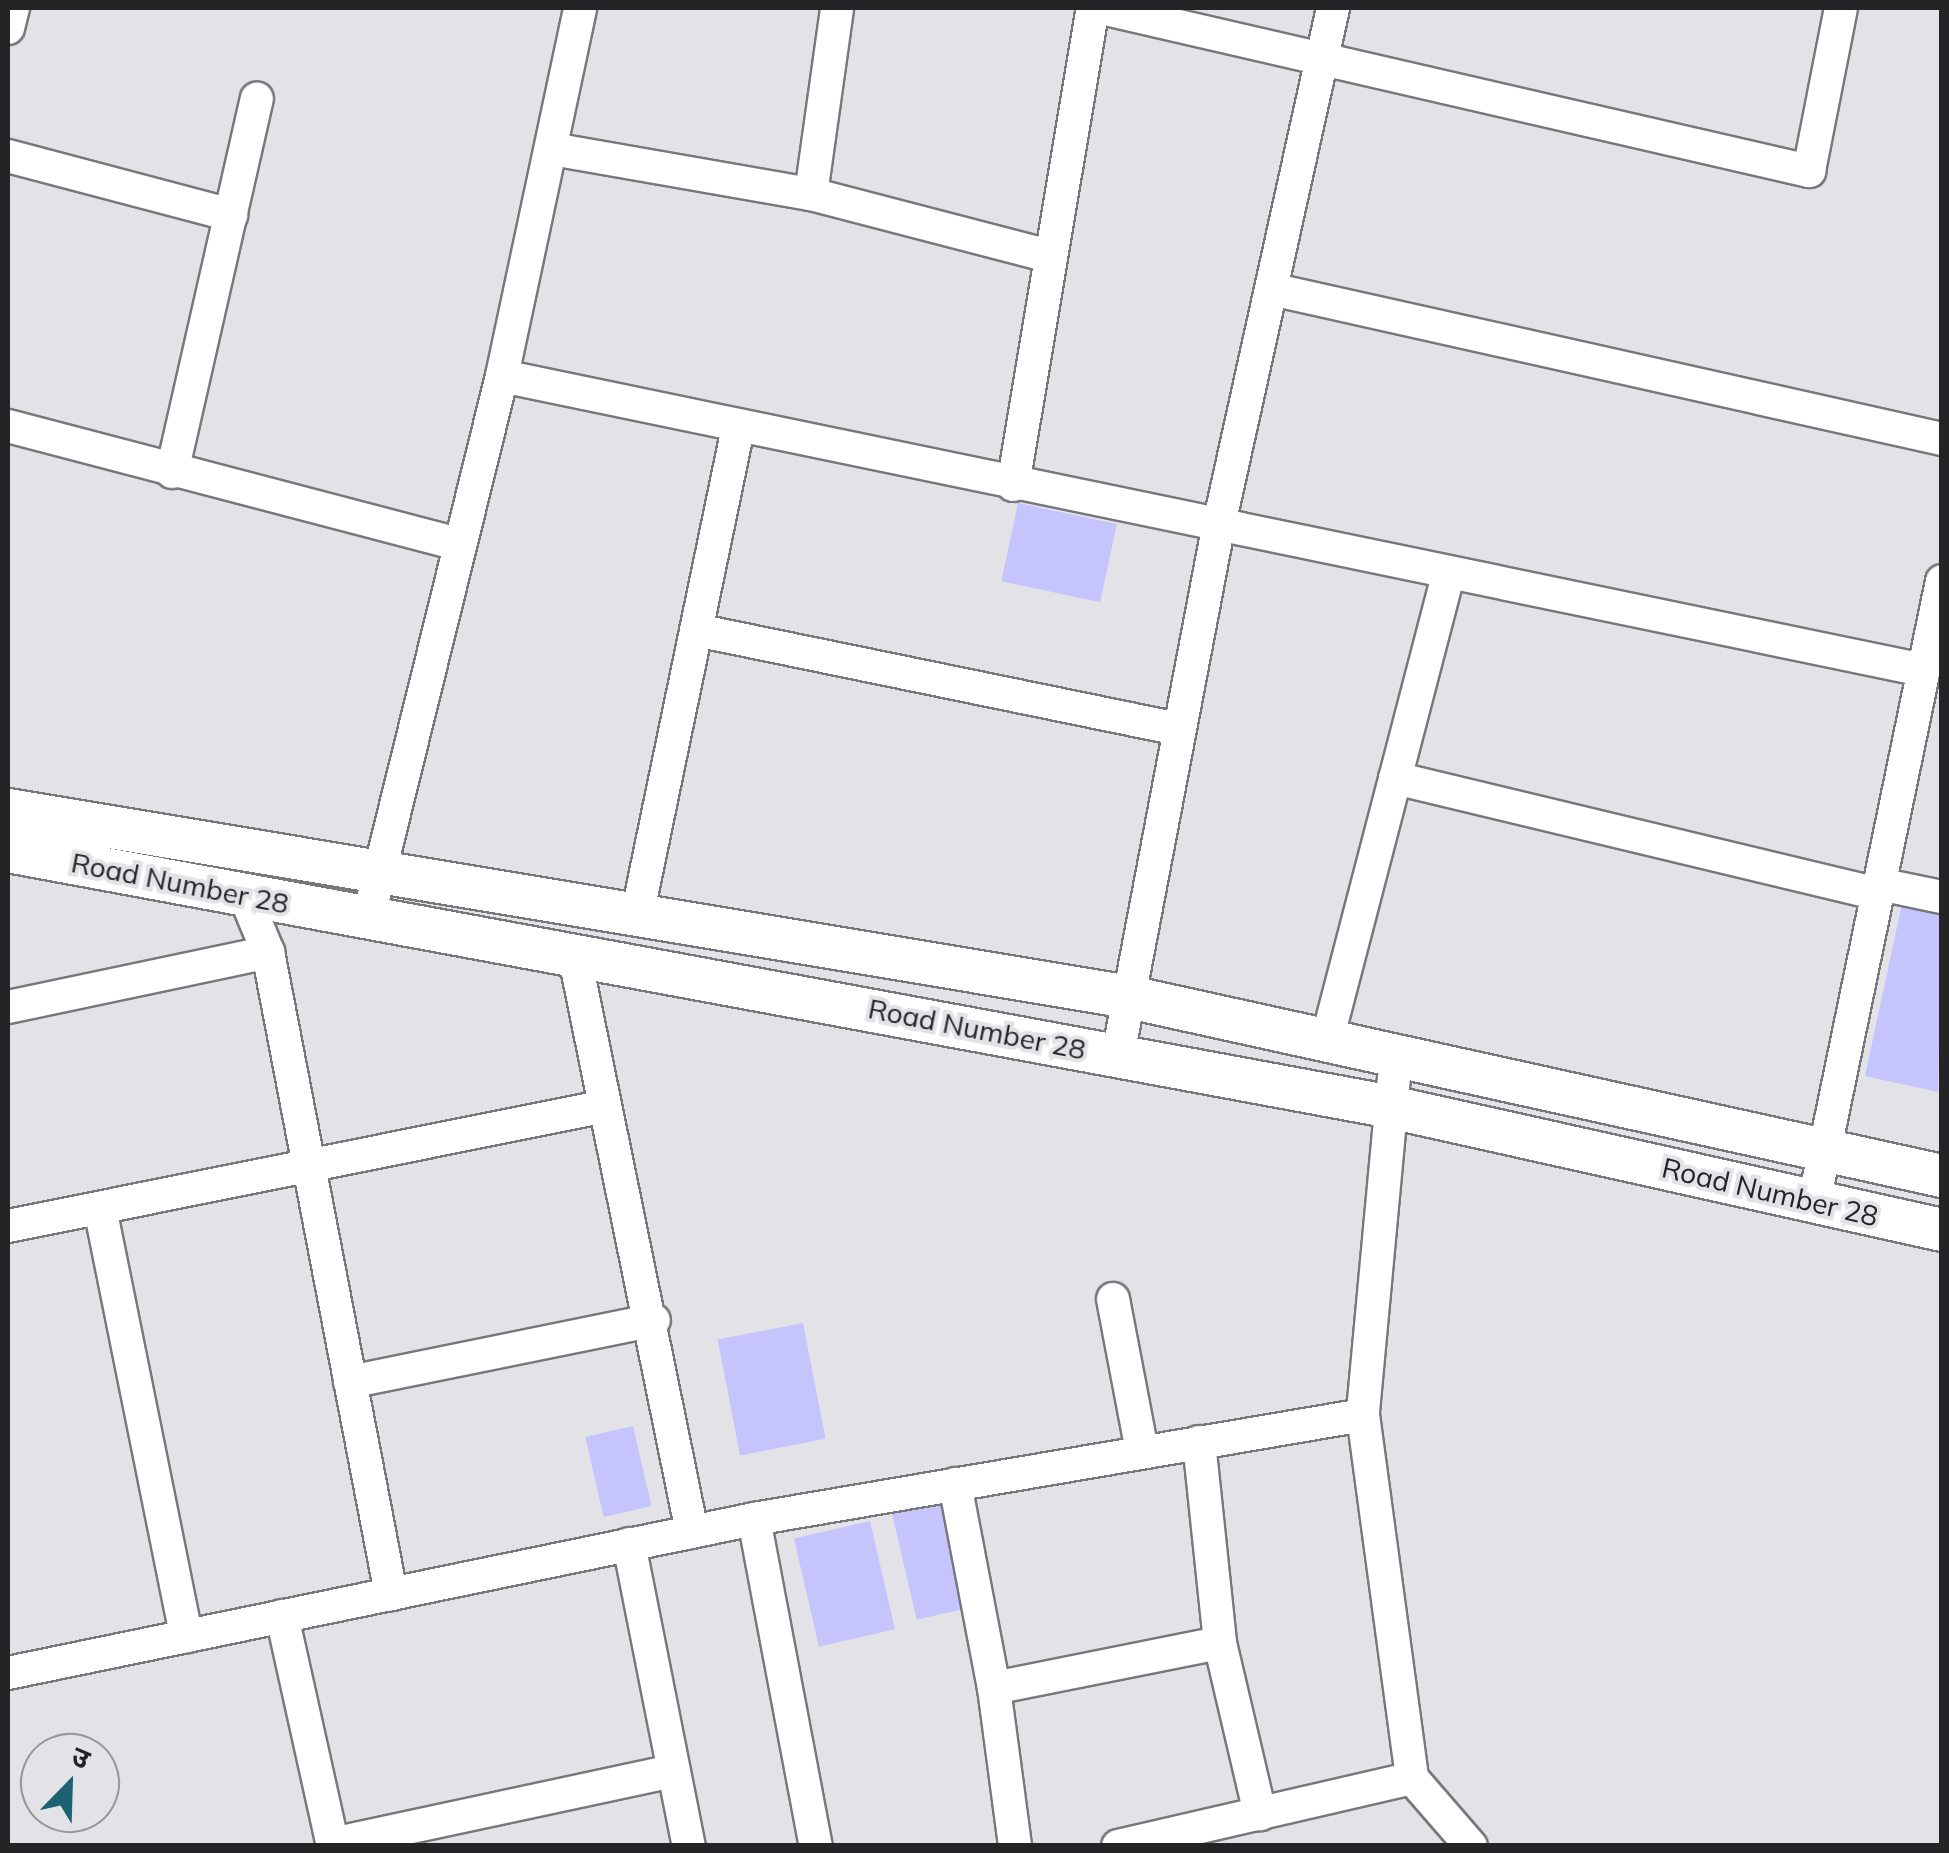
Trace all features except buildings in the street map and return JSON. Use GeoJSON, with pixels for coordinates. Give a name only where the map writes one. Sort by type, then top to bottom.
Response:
{"type":"FeatureCollection","features":[{"type":"Feature","properties":{"kind":"street"},"geometry":{"type":"LineString","coordinates":[[8,28],[13,8]]}},
{"type":"Feature","properties":{"kind":"street"},"geometry":{"type":"LineString","coordinates":[[368,919],[457,544],[502,376],[580,8]]}},
{"type":"Feature","properties":{"kind":"street"},"geometry":{"type":"LineString","coordinates":[[811,194],[837,8]]}},
{"type":"Feature","properties":{"kind":"street"},"geometry":{"type":"LineString","coordinates":[[1013,485],[1045,256],[1092,8]]}},
{"type":"Feature","properties":{"kind":"street"},"geometry":{"type":"LineString","coordinates":[[1102,8],[1323,54],[1809,171],[1841,8]]}},
{"type":"Feature","properties":{"kind":"street"},"geometry":{"type":"LineString","coordinates":[[1118,1056],[1218,529],[1334,8]]}},
{"type":"Feature","properties":{"kind":"street"},"geometry":{"type":"LineString","coordinates":[[172,472],[257,99]]}},
{"type":"Feature","properties":{"kind":"street"},"geometry":{"type":"LineString","coordinates":[[552,150],[811,194],[1045,256]]}},
{"type":"Feature","properties":{"kind":"street"},"geometry":{"type":"LineString","coordinates":[[8,156],[231,215]]}},
{"type":"Feature","properties":{"kind":"street"},"geometry":{"type":"LineString","coordinates":[[1271,289],[1942,439]]}},
{"type":"Feature","properties":{"kind":"street"},"geometry":{"type":"LineString","coordinates":[[502,376],[1218,529],[1922,670]]}},
{"type":"Feature","properties":{"kind":"street"},"geometry":{"type":"LineString","coordinates":[[8,426],[457,544]]}},
{"type":"Feature","properties":{"kind":"street"},"geometry":{"type":"LineString","coordinates":[[638,911],[738,426]]}},
{"type":"Feature","properties":{"kind":"street"},"geometry":{"type":"LineString","coordinates":[[1327,1040],[1448,575]]}},
{"type":"Feature","properties":{"kind":"street"},"geometry":{"type":"LineString","coordinates":[[1814,1202],[1942,582]]}},
{"type":"Feature","properties":{"kind":"street"},"geometry":{"type":"LineString","coordinates":[[696,630],[1180,730]]}},
{"type":"Feature","properties":{"kind":"street"},"geometry":{"type":"LineString","coordinates":[[1395,778],[1878,889],[1942,896]]}},
{"type":"Feature","properties":{"kind":"street","name":"Road Number 28"},"geometry":{"type":"LineString","coordinates":[[8,810],[638,911],[1129,997],[1942,1176]]}},
{"type":"Feature","properties":{"kind":"street","name":"Road Number 28"},"geometry":{"type":"LineString","coordinates":[[8,851],[1386,1106],[1942,1230]]}},
{"type":"Feature","properties":{"kind":"street"},"geometry":{"type":"LineString","coordinates":[[244,894],[268,952],[390,1594]]}},
{"type":"Feature","properties":{"kind":"street"},"geometry":{"type":"LineString","coordinates":[[8,1007],[268,952]]}},
{"type":"Feature","properties":{"kind":"street"},"geometry":{"type":"LineString","coordinates":[[574,953],[602,1107],[654,1320],[692,1532]]}},
{"type":"Feature","properties":{"kind":"street"},"geometry":{"type":"LineString","coordinates":[[1396,1056],[1386,1106],[1363,1415],[1412,1778],[1471,1846]]}},
{"type":"Feature","properties":{"kind":"street"},"geometry":{"type":"LineString","coordinates":[[8,1226],[310,1170],[602,1107]]}},
{"type":"Feature","properties":{"kind":"street"},"geometry":{"type":"LineString","coordinates":[[100,1208],[186,1636]]}},
{"type":"Feature","properties":{"kind":"street"},"geometry":{"type":"LineString","coordinates":[[1113,1299],[1142,1451]]}},
{"type":"Feature","properties":{"kind":"street"},"geometry":{"type":"LineString","coordinates":[[350,1382],[654,1320]]}},
{"type":"Feature","properties":{"kind":"street"},"geometry":{"type":"LineString","coordinates":[[8,1672],[754,1518],[1363,1415]]}},
{"type":"Feature","properties":{"kind":"street"},"geometry":{"type":"LineString","coordinates":[[1200,1442],[1220,1643],[1260,1814]]}},
{"type":"Feature","properties":{"kind":"street"},"geometry":{"type":"LineString","coordinates":[[955,1484],[994,1688],[1016,1846]]}},
{"type":"Feature","properties":{"kind":"street"},"geometry":{"type":"LineString","coordinates":[[754,1518],[816,1846]]}},
{"type":"Feature","properties":{"kind":"street"},"geometry":{"type":"LineString","coordinates":[[629,1544],[689,1846]]}},
{"type":"Feature","properties":{"kind":"street"},"geometry":{"type":"LineString","coordinates":[[282,1616],[332,1845],[673,1771]]}},
{"type":"Feature","properties":{"kind":"street"},"geometry":{"type":"LineString","coordinates":[[994,1688],[1220,1643]]}},
{"type":"Feature","properties":{"kind":"street"},"geometry":{"type":"LineString","coordinates":[[1118,1846],[1206,1836],[1260,1814],[1412,1778]]}}]}
